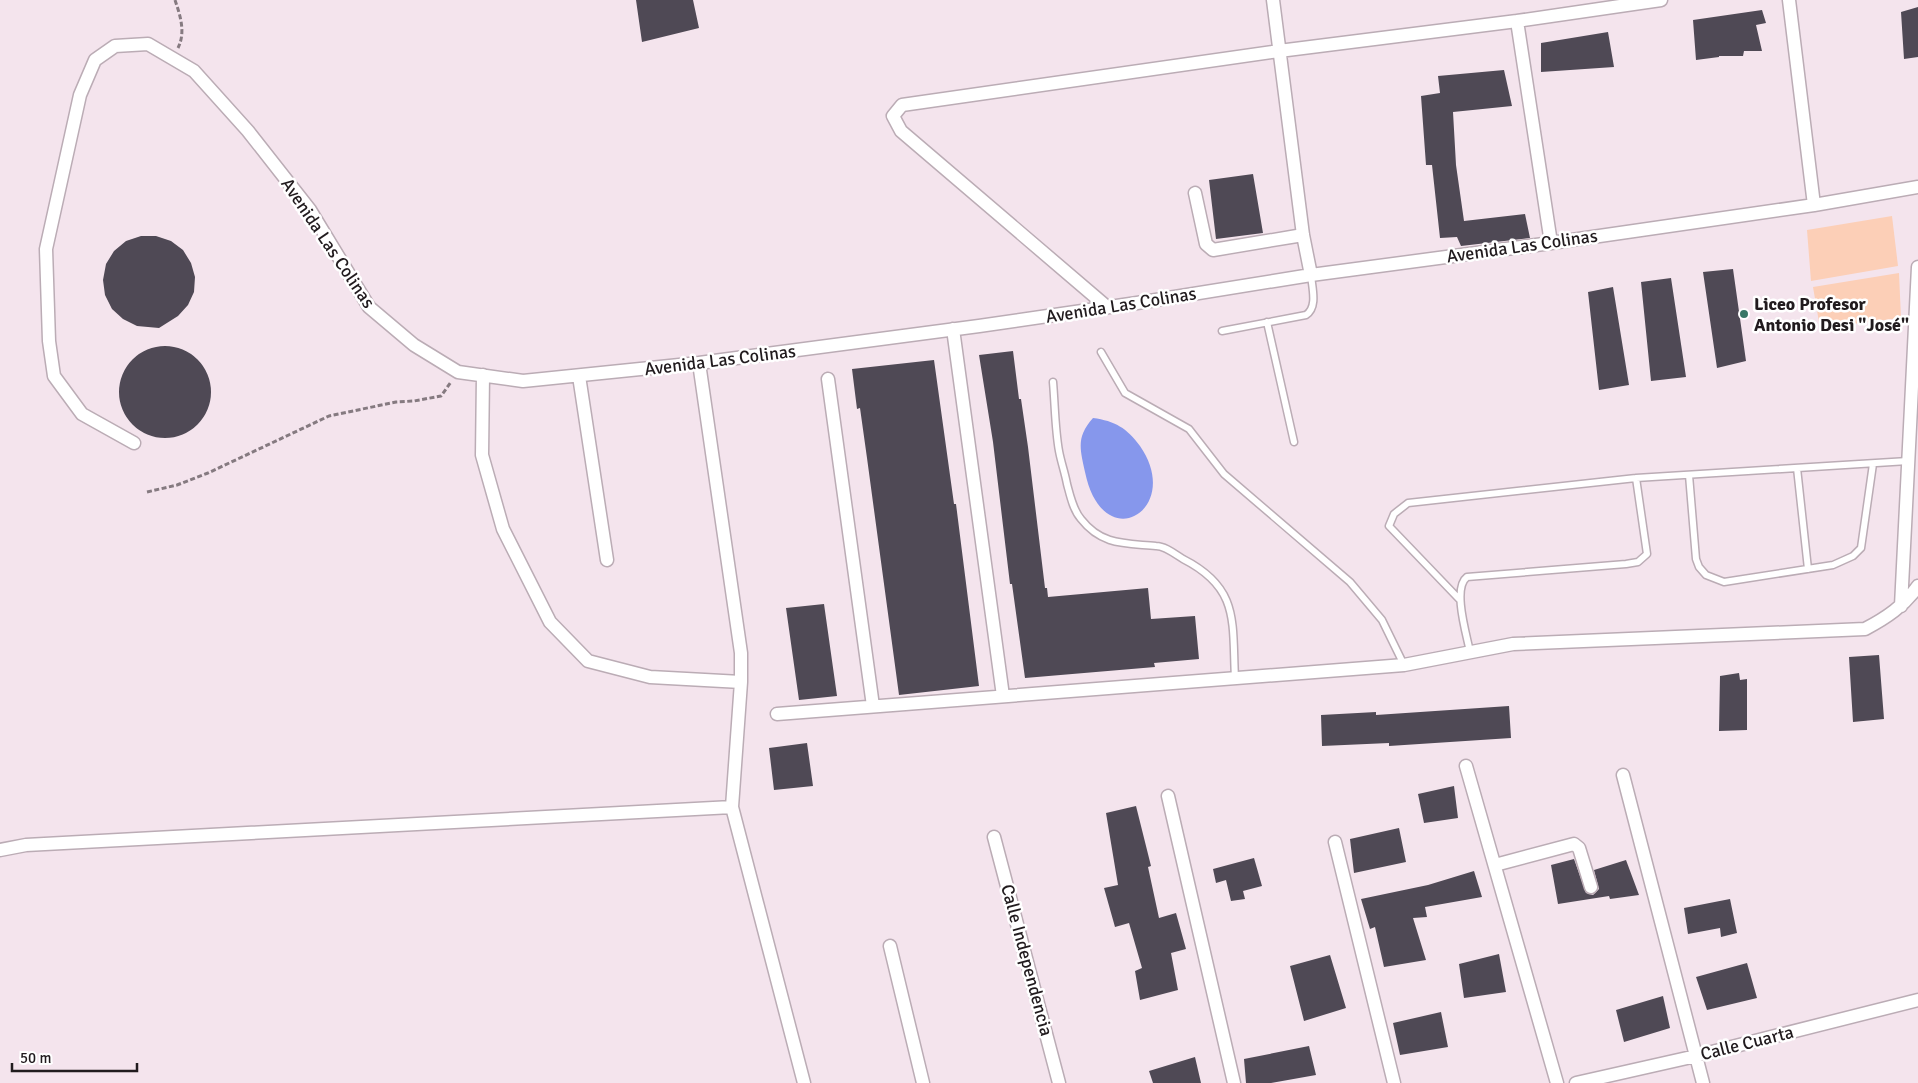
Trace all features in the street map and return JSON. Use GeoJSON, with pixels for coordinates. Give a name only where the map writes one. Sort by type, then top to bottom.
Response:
{"type":"FeatureCollection","features":[{"type":"Feature","properties":{"kind":"street"},"geometry":{"type":"LineString","coordinates":[[1273,0],[1303,235],[1311,274]]}},
{"type":"Feature","properties":{"kind":"street"},"geometry":{"type":"LineString","coordinates":[[1107,307],[901,131],[893,116],[902,105],[1280,51],[1517,21],[1661,0]]}},
{"type":"Feature","properties":{"kind":"street"},"geometry":{"type":"LineString","coordinates":[[1789,0],[1814,205]]}},
{"type":"Feature","properties":{"kind":"street"},"geometry":{"type":"LineString","coordinates":[[1517,21],[1551,243]]}},
{"type":"Feature","properties":{"kind":"street","name":"Avenida Las Colinas"},"geometry":{"type":"LineString","coordinates":[[134,444],[82,414],[54,376],[49,340],[46,249],[80,95],[96,60],[115,46],[148,44],[194,71],[248,131],[310,210],[368,307],[414,345],[458,372],[523,381],[699,364],[953,329],[1107,307],[1311,274],[1551,243],[1814,205],[1918,187]]}},
{"type":"Feature","properties":{"kind":"street"},"geometry":{"type":"LineString","coordinates":[[1195,193],[1206,244],[1213,250],[1303,235]]}},
{"type":"Feature","properties":{"kind":"street"},"geometry":{"type":"LineString","coordinates":[[1901,606],[1913,461],[1918,267]]}},
{"type":"Feature","properties":{"kind":"street"},"geometry":{"type":"LineString","coordinates":[[953,329],[1003,696]]}},
{"type":"Feature","properties":{"kind":"street"},"geometry":{"type":"LineString","coordinates":[[699,364],[741,653],[742,682],[732,806],[804,1083]]}},
{"type":"Feature","properties":{"kind":"street"},"geometry":{"type":"LineString","coordinates":[[483,375],[482,455],[503,529],[550,622],[588,661],[650,677],[742,682]]}},
{"type":"Feature","properties":{"kind":"street"},"geometry":{"type":"LineString","coordinates":[[578,376],[607,560]]}},
{"type":"Feature","properties":{"kind":"street"},"geometry":{"type":"LineString","coordinates":[[828,378],[873,706]]}},
{"type":"Feature","properties":{"kind":"street"},"geometry":{"type":"LineString","coordinates":[[777,714],[1404,665],[1513,644],[1865,629],[1889,616],[1911,596],[1918,586]]}},
{"type":"Feature","properties":{"kind":"street"},"geometry":{"type":"LineString","coordinates":[[1466,766],[1557,1083]]}},
{"type":"Feature","properties":{"kind":"street"},"geometry":{"type":"LineString","coordinates":[[1623,775],[1703,1083]]}},
{"type":"Feature","properties":{"kind":"street"},"geometry":{"type":"LineString","coordinates":[[1168,796],[1234,1083]]}},
{"type":"Feature","properties":{"kind":"street"},"geometry":{"type":"LineString","coordinates":[[0,850],[26,845],[732,806]]}},
{"type":"Feature","properties":{"kind":"street","name":"Calle Independencia"},"geometry":{"type":"LineString","coordinates":[[994,837],[1059,1083]]}},
{"type":"Feature","properties":{"kind":"street"},"geometry":{"type":"LineString","coordinates":[[1335,842],[1394,1083]]}},
{"type":"Feature","properties":{"kind":"street"},"geometry":{"type":"LineString","coordinates":[[1495,865],[1574,844],[1579,848],[1591,887]]}},
{"type":"Feature","properties":{"kind":"street"},"geometry":{"type":"LineString","coordinates":[[890,946],[923,1083]]}},
{"type":"Feature","properties":{"kind":"street","name":"Calle Cuarta"},"geometry":{"type":"LineString","coordinates":[[1576,1083],[1696,1056],[1918,1000]]}},
{"type":"Feature","properties":{"kind":"lane"},"geometry":{"type":"LineString","coordinates":[[1222,331],[1306,315],[1314,306],[1311,274]]}},
{"type":"Feature","properties":{"kind":"lane"},"geometry":{"type":"LineString","coordinates":[[1267,322],[1294,442]]}},
{"type":"Feature","properties":{"kind":"lane"},"geometry":{"type":"LineString","coordinates":[[1101,352],[1125,393],[1189,429],[1224,474],[1350,582],[1382,620],[1404,665]]}},
{"type":"Feature","properties":{"kind":"lane"},"geometry":{"type":"LineString","coordinates":[[1053,382],[1059,449],[1071,498],[1079,517],[1091,530],[1107,540],[1130,545],[1159,546],[1209,574],[1229,603],[1235,678]]}},
{"type":"Feature","properties":{"kind":"lane"},"geometry":{"type":"LineString","coordinates":[[1460,600],[1389,526],[1394,514],[1408,503],[1636,478],[1913,461]]}},
{"type":"Feature","properties":{"kind":"lane"},"geometry":{"type":"LineString","coordinates":[[1689,475],[1696,559],[1699,567],[1706,575],[1724,582],[1838,563],[1853,556],[1860,548],[1873,464]]}},
{"type":"Feature","properties":{"kind":"lane"},"geometry":{"type":"LineString","coordinates":[[1796,468],[1808,569]]}},
{"type":"Feature","properties":{"kind":"lane"},"geometry":{"type":"LineString","coordinates":[[1470,652],[1460,600],[1462,585],[1467,576],[1638,562],[1646,554],[1636,478]]}},
{"type":"Feature","properties":{"kind":"path"},"geometry":{"type":"LineString","coordinates":[[172,59],[180,43],[182,28],[181,15],[175,0]]}},
{"type":"Feature","properties":{"kind":"path"},"geometry":{"type":"LineString","coordinates":[[147,492],[177,485],[208,473],[329,416],[396,402],[442,396],[458,372]]}},
{"type":"Feature","properties":{"kind":"shaded area"},"geometry":{"type":"Polygon","coordinates":[[[1892,216],[1898,266],[1811,281],[1807,230],[1892,216]]]}},
{"type":"Feature","properties":{"kind":"shaded area"},"geometry":{"type":"Polygon","coordinates":[[[1899,273],[1901,318],[1820,328],[1813,287],[1899,273]]]}},
{"type":"Feature","properties":{"kind":"water"},"geometry":{"type":"Polygon","coordinates":[[[1093,418],[1114,423],[1130,434],[1140,446],[1151,469],[1152,489],[1147,505],[1136,515],[1122,519],[1107,514],[1094,498],[1085,472],[1081,450],[1084,431],[1093,418]]]}},
{"type":"Feature","properties":{"kind":"building"},"geometry":{"type":"Polygon","coordinates":[[[636,0],[693,0],[699,28],[642,42],[636,0]]]}},
{"type":"Feature","properties":{"kind":"building"},"geometry":{"type":"Polygon","coordinates":[[[1918,7],[1918,57],[1904,59],[1901,12],[1918,7]]]}},
{"type":"Feature","properties":{"kind":"building"},"geometry":{"type":"Polygon","coordinates":[[[1762,10],[1766,23],[1756,25],[1762,51],[1744,51],[1743,56],[1719,56],[1696,60],[1693,20],[1762,10]]]}},
{"type":"Feature","properties":{"kind":"building"},"geometry":{"type":"Polygon","coordinates":[[[1608,32],[1614,67],[1541,72],[1541,43],[1608,32]]]}},
{"type":"Feature","properties":{"kind":"building"},"geometry":{"type":"Polygon","coordinates":[[[1504,70],[1512,106],[1453,112],[1456,165],[1464,221],[1525,214],[1530,238],[1461,246],[1457,237],[1440,238],[1432,165],[1426,165],[1421,96],[1440,93],[1438,76],[1504,70]]]}},
{"type":"Feature","properties":{"kind":"building"},"geometry":{"type":"Polygon","coordinates":[[[1253,174],[1263,233],[1216,239],[1209,180],[1253,174]]]}},
{"type":"Feature","properties":{"kind":"building"},"geometry":{"type":"Polygon","coordinates":[[[141,236],[156,236],[171,241],[183,250],[191,263],[195,277],[194,292],[188,305],[178,316],[159,328],[137,326],[123,319],[112,309],[105,295],[103,280],[106,264],[114,251],[126,241],[141,236]]]}},
{"type":"Feature","properties":{"kind":"building"},"geometry":{"type":"Polygon","coordinates":[[[1733,269],[1746,361],[1717,368],[1703,272],[1733,269]]]}},
{"type":"Feature","properties":{"kind":"building"},"geometry":{"type":"Polygon","coordinates":[[[1671,278],[1686,377],[1651,381],[1641,282],[1671,278]]]}},
{"type":"Feature","properties":{"kind":"building"},"geometry":{"type":"Polygon","coordinates":[[[1613,287],[1629,385],[1599,390],[1588,292],[1613,287]]]}},
{"type":"Feature","properties":{"kind":"building"},"geometry":{"type":"Polygon","coordinates":[[[165,346],[182,350],[197,360],[207,375],[211,392],[207,409],[197,424],[182,434],[165,438],[148,434],[133,424],[123,409],[119,392],[123,375],[133,360],[148,350],[165,346]]]}},
{"type":"Feature","properties":{"kind":"building"},"geometry":{"type":"Polygon","coordinates":[[[1013,351],[1028,447],[1045,588],[1047,588],[1048,597],[1148,588],[1151,619],[1195,616],[1199,659],[1154,663],[1155,667],[1025,678],[1012,584],[1010,584],[993,442],[979,355],[1013,351]]]}},
{"type":"Feature","properties":{"kind":"building"},"geometry":{"type":"Polygon","coordinates":[[[934,360],[954,504],[956,504],[979,686],[899,695],[860,408],[857,409],[852,369],[934,360]]]}},
{"type":"Feature","properties":{"kind":"building"},"geometry":{"type":"Polygon","coordinates":[[[824,604],[837,696],[799,700],[786,608],[824,604]]]}},
{"type":"Feature","properties":{"kind":"building"},"geometry":{"type":"Polygon","coordinates":[[[1879,655],[1884,719],[1853,722],[1849,657],[1879,655]]]}},
{"type":"Feature","properties":{"kind":"building"},"geometry":{"type":"Polygon","coordinates":[[[1739,673],[1740,680],[1747,679],[1747,730],[1719,731],[1720,676],[1739,673]]]}},
{"type":"Feature","properties":{"kind":"building"},"geometry":{"type":"Polygon","coordinates":[[[1509,706],[1511,738],[1389,746],[1389,743],[1322,746],[1321,715],[1376,712],[1376,715],[1509,706]]]}},
{"type":"Feature","properties":{"kind":"building"},"geometry":{"type":"Polygon","coordinates":[[[807,743],[813,786],[774,790],[769,748],[807,743]]]}},
{"type":"Feature","properties":{"kind":"building"},"geometry":{"type":"Polygon","coordinates":[[[1454,786],[1458,818],[1424,823],[1418,794],[1454,786]]]}},
{"type":"Feature","properties":{"kind":"building"},"geometry":{"type":"Polygon","coordinates":[[[1136,806],[1151,866],[1148,867],[1159,918],[1176,913],[1186,949],[1171,953],[1178,990],[1140,1000],[1135,971],[1142,968],[1129,923],[1115,927],[1104,888],[1118,885],[1106,813],[1136,806]]]}},
{"type":"Feature","properties":{"kind":"building"},"geometry":{"type":"Polygon","coordinates":[[[1399,828],[1406,862],[1354,873],[1350,839],[1399,828]]]}},
{"type":"Feature","properties":{"kind":"building"},"geometry":{"type":"Polygon","coordinates":[[[1254,858],[1262,886],[1243,891],[1245,899],[1231,901],[1226,880],[1216,883],[1213,869],[1254,858]]]}},
{"type":"Feature","properties":{"kind":"building"},"geometry":{"type":"Polygon","coordinates":[[[1574,859],[1586,893],[1593,895],[1599,889],[1594,870],[1626,860],[1639,895],[1610,899],[1609,896],[1558,904],[1551,865],[1574,859]]]}},
{"type":"Feature","properties":{"kind":"building"},"geometry":{"type":"Polygon","coordinates":[[[1474,871],[1482,897],[1425,907],[1427,917],[1413,918],[1426,960],[1384,967],[1375,927],[1370,929],[1361,899],[1428,885],[1474,871]]]}},
{"type":"Feature","properties":{"kind":"building"},"geometry":{"type":"Polygon","coordinates":[[[1730,899],[1737,933],[1721,937],[1720,928],[1688,934],[1684,908],[1730,899]]]}},
{"type":"Feature","properties":{"kind":"building"},"geometry":{"type":"Polygon","coordinates":[[[1499,954],[1506,992],[1464,998],[1459,964],[1499,954]]]}},
{"type":"Feature","properties":{"kind":"building"},"geometry":{"type":"Polygon","coordinates":[[[1330,955],[1346,1008],[1304,1021],[1290,966],[1330,955]]]}},
{"type":"Feature","properties":{"kind":"building"},"geometry":{"type":"Polygon","coordinates":[[[1747,963],[1757,998],[1707,1010],[1696,977],[1747,963]]]}},
{"type":"Feature","properties":{"kind":"building"},"geometry":{"type":"Polygon","coordinates":[[[1663,996],[1670,1028],[1624,1042],[1616,1010],[1663,996]]]}},
{"type":"Feature","properties":{"kind":"building"},"geometry":{"type":"Polygon","coordinates":[[[1441,1012],[1448,1047],[1400,1055],[1393,1023],[1441,1012]]]}},
{"type":"Feature","properties":{"kind":"building"},"geometry":{"type":"Polygon","coordinates":[[[1309,1046],[1316,1075],[1271,1083],[1246,1083],[1244,1059],[1309,1046]]]}},
{"type":"Feature","properties":{"kind":"building"},"geometry":{"type":"Polygon","coordinates":[[[1195,1057],[1201,1083],[1153,1083],[1149,1071],[1195,1057]]]}},
{"type":"Feature","properties":{"kind":"place","name":"Liceo Profesor Antonio Desi \"José\""},"geometry":{"type":"Point","coordinates":[1744,314]}}]}
